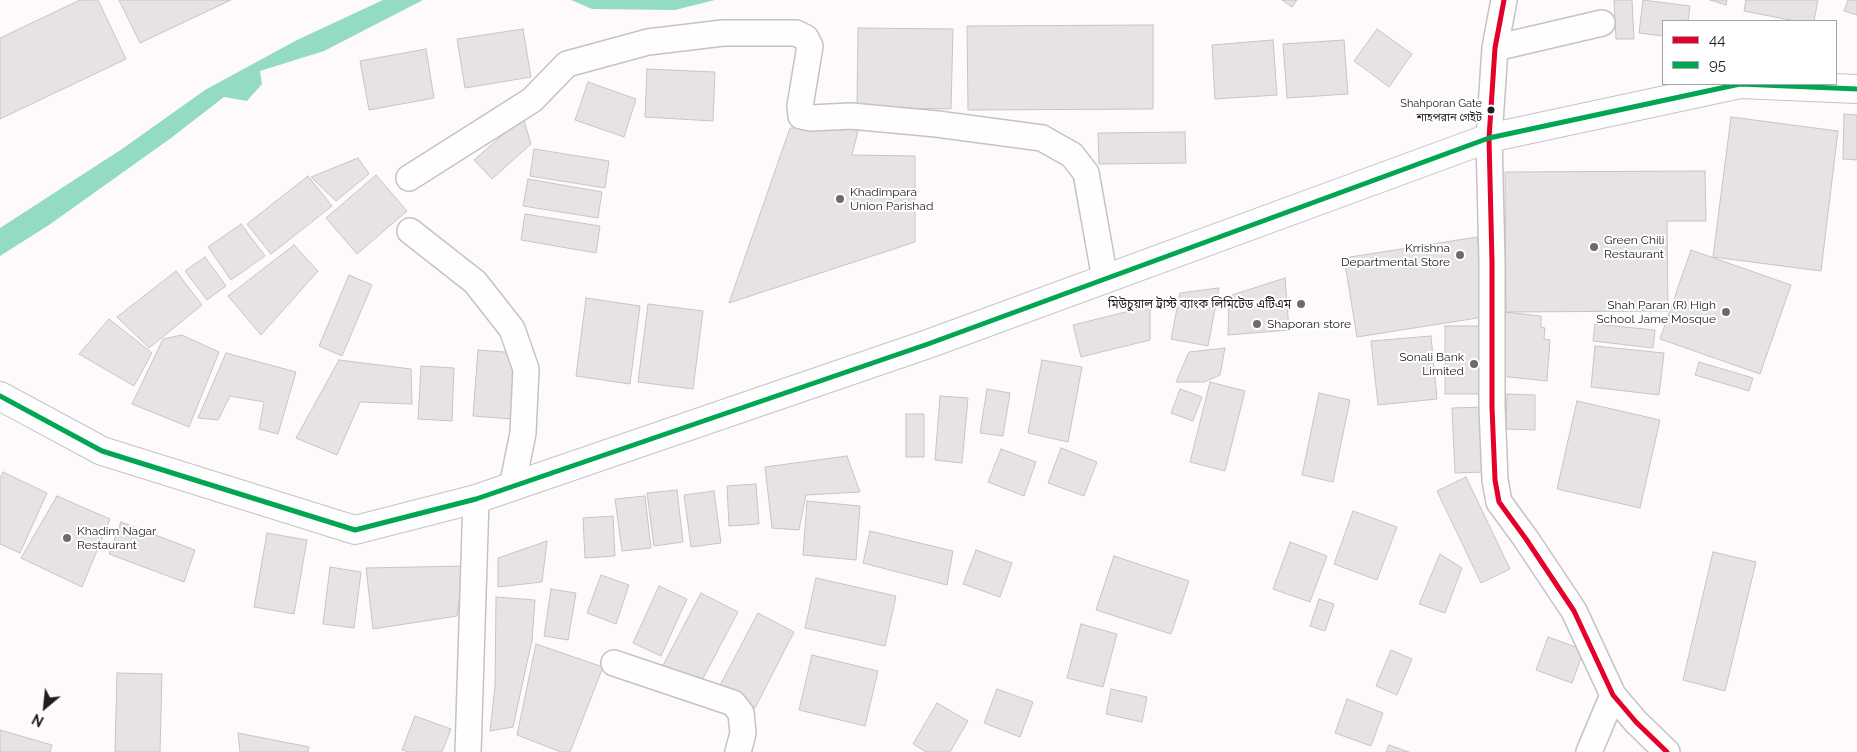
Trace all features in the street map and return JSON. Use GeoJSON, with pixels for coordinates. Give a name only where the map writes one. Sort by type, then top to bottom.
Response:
{"type":"FeatureCollection","features":[{"type":"Feature","properties":{"kind":"highway"},"geometry":{"type":"LineString","coordinates":[[0,396],[102,451],[356,530],[476,499],[928,344],[1489,138],[1735,85]]}},
{"type":"Feature","properties":{"kind":"highway"},"geometry":{"type":"LineString","coordinates":[[1763,85],[1857,89]]}},
{"type":"Feature","properties":{"kind":"street"},"geometry":{"type":"LineString","coordinates":[[1504,0],[1495,48],[1489,138],[1492,272],[1492,407],[1499,502],[1574,612],[1613,695],[1636,722],[1668,752]]}},
{"type":"Feature","properties":{"kind":"street"},"geometry":{"type":"LineString","coordinates":[[1495,48],[1602,23]]}},
{"type":"Feature","properties":{"kind":"street"},"geometry":{"type":"LineString","coordinates":[[409,178],[532,100],[567,64],[648,42],[723,33],[796,32],[806,38],[810,46],[800,106],[801,116],[810,118],[851,116],[937,124],[1042,138],[1072,155],[1086,173],[1105,279]]}},
{"type":"Feature","properties":{"kind":"street"},"geometry":{"type":"LineString","coordinates":[[410,231],[475,282],[512,329],[526,369],[523,433],[512,487]]}},
{"type":"Feature","properties":{"kind":"street"},"geometry":{"type":"LineString","coordinates":[[468,752],[476,499]]}},
{"type":"Feature","properties":{"kind":"street"},"geometry":{"type":"LineString","coordinates":[[614,663],[733,703],[741,712],[743,733],[738,752]]}},
{"type":"Feature","properties":{"kind":"street"},"geometry":{"type":"LineString","coordinates":[[1589,752],[1613,695]]}},
{"type":"Feature","properties":{"kind":"shaded area"},"geometry":{"type":"Polygon","coordinates":[[[383,0],[423,0],[324,51],[260,71],[262,84],[247,101],[224,97],[171,138],[49,225],[0,256],[0,228],[122,149],[205,90],[297,40],[383,0]]]}},
{"type":"Feature","properties":{"kind":"shaded area"},"geometry":{"type":"Polygon","coordinates":[[[571,0],[715,0],[675,10],[592,9],[571,0]]]}},
{"type":"Feature","properties":{"kind":"building"},"geometry":{"type":"Polygon","coordinates":[[[80,0],[98,0],[126,59],[0,119],[0,38],[80,0]]]}},
{"type":"Feature","properties":{"kind":"building"},"geometry":{"type":"Polygon","coordinates":[[[119,0],[231,0],[140,43],[119,0]]]}},
{"type":"Feature","properties":{"kind":"building"},"geometry":{"type":"Polygon","coordinates":[[[1282,0],[1297,0],[1292,7],[1282,0]]]}},
{"type":"Feature","properties":{"kind":"building"},"geometry":{"type":"Polygon","coordinates":[[[1614,0],[1632,0],[1634,39],[1616,39],[1614,0]]]}},
{"type":"Feature","properties":{"kind":"building"},"geometry":{"type":"Polygon","coordinates":[[[1643,0],[1690,6],[1688,20],[1662,20],[1662,36],[1639,33],[1643,0]]]}},
{"type":"Feature","properties":{"kind":"building"},"geometry":{"type":"Polygon","coordinates":[[[1710,0],[1727,0],[1726,5],[1710,0]]]}},
{"type":"Feature","properties":{"kind":"building"},"geometry":{"type":"Polygon","coordinates":[[[1746,0],[1818,0],[1814,20],[1790,20],[1744,11],[1746,0]]]}},
{"type":"Feature","properties":{"kind":"building"},"geometry":{"type":"Polygon","coordinates":[[[1848,0],[1857,0],[1857,15],[1844,11],[1848,0]]]}},
{"type":"Feature","properties":{"kind":"building"},"geometry":{"type":"Polygon","coordinates":[[[1153,25],[1153,109],[968,110],[967,26],[1153,25]]]}},
{"type":"Feature","properties":{"kind":"building"},"geometry":{"type":"Polygon","coordinates":[[[858,28],[953,29],[951,109],[857,107],[858,28]]]}},
{"type":"Feature","properties":{"kind":"building"},"geometry":{"type":"Polygon","coordinates":[[[523,29],[531,77],[465,88],[457,39],[523,29]]]}},
{"type":"Feature","properties":{"kind":"building"},"geometry":{"type":"Polygon","coordinates":[[[1377,29],[1412,54],[1389,87],[1354,61],[1377,29]]]}},
{"type":"Feature","properties":{"kind":"building"},"geometry":{"type":"Polygon","coordinates":[[[1273,40],[1277,95],[1215,99],[1212,45],[1273,40]]]}},
{"type":"Feature","properties":{"kind":"building"},"geometry":{"type":"Polygon","coordinates":[[[1344,40],[1348,94],[1287,98],[1283,44],[1344,40]]]}},
{"type":"Feature","properties":{"kind":"building"},"geometry":{"type":"Polygon","coordinates":[[[426,49],[434,98],[369,110],[360,61],[426,49]]]}},
{"type":"Feature","properties":{"kind":"building"},"geometry":{"type":"Polygon","coordinates":[[[647,69],[715,72],[713,121],[645,117],[647,69]]]}},
{"type":"Feature","properties":{"kind":"building"},"geometry":{"type":"Polygon","coordinates":[[[588,82],[636,99],[624,137],[575,120],[588,82]]]}},
{"type":"Feature","properties":{"kind":"building"},"geometry":{"type":"Polygon","coordinates":[[[1844,114],[1857,115],[1857,160],[1843,159],[1844,114]]]}},
{"type":"Feature","properties":{"kind":"building"},"geometry":{"type":"Polygon","coordinates":[[[523,117],[531,144],[492,179],[474,160],[523,117]]]}},
{"type":"Feature","properties":{"kind":"building"},"geometry":{"type":"Polygon","coordinates":[[[1731,117],[1838,131],[1821,271],[1713,257],[1731,117]]]}},
{"type":"Feature","properties":{"kind":"building","name":"Khadimpara Union Parishad"},"geometry":{"type":"Polygon","coordinates":[[[859,127],[852,155],[915,156],[915,242],[729,303],[790,128],[859,127]]]}},
{"type":"Feature","properties":{"kind":"building"},"geometry":{"type":"Polygon","coordinates":[[[1185,132],[1186,163],[1099,164],[1098,133],[1185,132]]]}},
{"type":"Feature","properties":{"kind":"building"},"geometry":{"type":"Polygon","coordinates":[[[534,149],[609,161],[605,188],[530,176],[534,149]]]}},
{"type":"Feature","properties":{"kind":"building"},"geometry":{"type":"Polygon","coordinates":[[[358,158],[369,174],[336,201],[311,177],[358,158]]]}},
{"type":"Feature","properties":{"kind":"building"},"geometry":{"type":"Polygon","coordinates":[[[1705,171],[1706,221],[1667,221],[1668,311],[1506,312],[1505,172],[1705,171]]]}},
{"type":"Feature","properties":{"kind":"building"},"geometry":{"type":"Polygon","coordinates":[[[376,175],[407,211],[357,254],[326,218],[376,175]]]}},
{"type":"Feature","properties":{"kind":"building"},"geometry":{"type":"Polygon","coordinates":[[[308,176],[332,206],[271,254],[247,224],[308,176]]]}},
{"type":"Feature","properties":{"kind":"building"},"geometry":{"type":"Polygon","coordinates":[[[528,179],[602,192],[598,218],[523,206],[528,179]]]}},
{"type":"Feature","properties":{"kind":"building"},"geometry":{"type":"Polygon","coordinates":[[[525,214],[600,226],[596,253],[521,240],[525,214]]]}},
{"type":"Feature","properties":{"kind":"building"},"geometry":{"type":"Polygon","coordinates":[[[241,224],[265,256],[231,280],[208,247],[241,224]]]}},
{"type":"Feature","properties":{"kind":"building"},"geometry":{"type":"Polygon","coordinates":[[[1477,237],[1490,316],[1357,337],[1344,258],[1477,237]]]}},
{"type":"Feature","properties":{"kind":"building"},"geometry":{"type":"Polygon","coordinates":[[[294,245],[318,271],[261,335],[228,296],[294,245]]]}},
{"type":"Feature","properties":{"kind":"building","name":"Shah Paran (R) High School Jame Mosque"},"geometry":{"type":"Polygon","coordinates":[[[1691,250],[1791,285],[1760,374],[1660,339],[1691,250]]]}},
{"type":"Feature","properties":{"kind":"building"},"geometry":{"type":"Polygon","coordinates":[[[205,257],[226,286],[207,300],[185,271],[205,257]]]}},
{"type":"Feature","properties":{"kind":"building"},"geometry":{"type":"Polygon","coordinates":[[[176,271],[202,305],[149,348],[117,317],[176,271]]]}},
{"type":"Feature","properties":{"kind":"building"},"geometry":{"type":"Polygon","coordinates":[[[349,275],[372,285],[342,356],[319,346],[349,275]]]}},
{"type":"Feature","properties":{"kind":"building"},"geometry":{"type":"Polygon","coordinates":[[[1285,278],[1289,330],[1228,335],[1229,296],[1285,278]]]}},
{"type":"Feature","properties":{"kind":"building"},"geometry":{"type":"Polygon","coordinates":[[[1219,288],[1208,346],[1171,339],[1180,293],[1219,288]]]}},
{"type":"Feature","properties":{"kind":"building"},"geometry":{"type":"Polygon","coordinates":[[[586,298],[640,306],[630,384],[576,376],[586,298]]]}},
{"type":"Feature","properties":{"kind":"building"},"geometry":{"type":"Polygon","coordinates":[[[648,304],[703,311],[693,389],[638,382],[648,304]]]}},
{"type":"Feature","properties":{"kind":"building"},"geometry":{"type":"Polygon","coordinates":[[[1150,306],[1150,340],[1081,357],[1073,325],[1150,306]]]}},
{"type":"Feature","properties":{"kind":"building"},"geometry":{"type":"Polygon","coordinates":[[[1505,312],[1541,316],[1541,327],[1545,328],[1544,339],[1550,340],[1547,381],[1499,376],[1505,312]]]}},
{"type":"Feature","properties":{"kind":"building"},"geometry":{"type":"Polygon","coordinates":[[[109,319],[152,353],[134,386],[79,354],[109,319]]]}},
{"type":"Feature","properties":{"kind":"building"},"geometry":{"type":"Polygon","coordinates":[[[1595,324],[1655,330],[1653,348],[1593,341],[1595,324]]]}},
{"type":"Feature","properties":{"kind":"building"},"geometry":{"type":"Polygon","coordinates":[[[1445,326],[1483,326],[1483,394],[1445,394],[1445,326]]]}},
{"type":"Feature","properties":{"kind":"building"},"geometry":{"type":"Polygon","coordinates":[[[182,335],[219,352],[189,427],[132,404],[163,339],[182,335]]]}},
{"type":"Feature","properties":{"kind":"building"},"geometry":{"type":"Polygon","coordinates":[[[1431,336],[1437,399],[1378,405],[1371,341],[1431,336]]]}},
{"type":"Feature","properties":{"kind":"building"},"geometry":{"type":"Polygon","coordinates":[[[1595,346],[1664,353],[1659,395],[1591,387],[1595,346]]]}},
{"type":"Feature","properties":{"kind":"building"},"geometry":{"type":"Polygon","coordinates":[[[1225,348],[1220,375],[1204,382],[1176,382],[1189,352],[1225,348]]]}},
{"type":"Feature","properties":{"kind":"building"},"geometry":{"type":"Polygon","coordinates":[[[478,350],[517,353],[512,419],[473,416],[478,350]]]}},
{"type":"Feature","properties":{"kind":"building"},"geometry":{"type":"Polygon","coordinates":[[[226,353],[296,372],[278,434],[259,429],[264,402],[230,396],[218,420],[198,418],[226,353]]]}},
{"type":"Feature","properties":{"kind":"building"},"geometry":{"type":"Polygon","coordinates":[[[339,360],[411,369],[412,404],[360,402],[337,455],[296,438],[339,360]]]}},
{"type":"Feature","properties":{"kind":"building"},"geometry":{"type":"Polygon","coordinates":[[[1042,360],[1082,367],[1068,442],[1028,433],[1042,360]]]}},
{"type":"Feature","properties":{"kind":"building"},"geometry":{"type":"Polygon","coordinates":[[[1699,362],[1753,378],[1749,391],[1695,375],[1699,362]]]}},
{"type":"Feature","properties":{"kind":"building"},"geometry":{"type":"Polygon","coordinates":[[[421,366],[454,368],[452,421],[418,419],[421,366]]]}},
{"type":"Feature","properties":{"kind":"building"},"geometry":{"type":"Polygon","coordinates":[[[1210,382],[1245,391],[1225,471],[1190,462],[1210,382]]]}},
{"type":"Feature","properties":{"kind":"building"},"geometry":{"type":"Polygon","coordinates":[[[987,389],[1010,393],[1003,436],[980,433],[987,389]]]}},
{"type":"Feature","properties":{"kind":"building"},"geometry":{"type":"Polygon","coordinates":[[[1180,389],[1202,397],[1193,421],[1171,413],[1180,389]]]}},
{"type":"Feature","properties":{"kind":"building"},"geometry":{"type":"Polygon","coordinates":[[[1319,393],[1350,400],[1333,482],[1302,475],[1319,393]]]}},
{"type":"Feature","properties":{"kind":"building"},"geometry":{"type":"Polygon","coordinates":[[[1507,394],[1535,395],[1535,430],[1506,429],[1507,394]]]}},
{"type":"Feature","properties":{"kind":"building"},"geometry":{"type":"Polygon","coordinates":[[[940,396],[968,398],[962,463],[935,460],[940,396]]]}},
{"type":"Feature","properties":{"kind":"building"},"geometry":{"type":"Polygon","coordinates":[[[1577,401],[1660,420],[1640,508],[1557,489],[1577,401]]]}},
{"type":"Feature","properties":{"kind":"building"},"geometry":{"type":"Polygon","coordinates":[[[1483,407],[1486,472],[1455,473],[1452,408],[1483,407]]]}},
{"type":"Feature","properties":{"kind":"building"},"geometry":{"type":"Polygon","coordinates":[[[906,414],[924,414],[924,457],[906,457],[906,414]]]}},
{"type":"Feature","properties":{"kind":"building"},"geometry":{"type":"Polygon","coordinates":[[[1061,448],[1097,462],[1084,496],[1048,483],[1061,448]]]}},
{"type":"Feature","properties":{"kind":"building"},"geometry":{"type":"Polygon","coordinates":[[[1001,449],[1036,462],[1024,496],[988,482],[1001,449]]]}},
{"type":"Feature","properties":{"kind":"building"},"geometry":{"type":"Polygon","coordinates":[[[847,456],[860,492],[806,495],[799,530],[772,528],[765,467],[847,456]]]}},
{"type":"Feature","properties":{"kind":"building"},"geometry":{"type":"Polygon","coordinates":[[[3,472],[47,493],[20,553],[0,544],[0,479],[3,472]]]}},
{"type":"Feature","properties":{"kind":"building"},"geometry":{"type":"Polygon","coordinates":[[[1466,477],[1510,569],[1481,583],[1437,491],[1466,477]]]}},
{"type":"Feature","properties":{"kind":"building"},"geometry":{"type":"Polygon","coordinates":[[[756,484],[759,524],[729,526],[727,486],[756,484]]]}},
{"type":"Feature","properties":{"kind":"building"},"geometry":{"type":"Polygon","coordinates":[[[677,490],[683,542],[654,546],[647,493],[677,490]]]}},
{"type":"Feature","properties":{"kind":"building"},"geometry":{"type":"Polygon","coordinates":[[[714,491],[721,543],[691,547],[684,495],[714,491]]]}},
{"type":"Feature","properties":{"kind":"building","name":"Khadim Nagar Restaurant"},"geometry":{"type":"Polygon","coordinates":[[[57,496],[110,519],[82,587],[21,558],[57,496]]]}},
{"type":"Feature","properties":{"kind":"building"},"geometry":{"type":"Polygon","coordinates":[[[645,496],[651,548],[622,551],[615,499],[645,496]]]}},
{"type":"Feature","properties":{"kind":"building"},"geometry":{"type":"Polygon","coordinates":[[[807,501],[860,506],[856,560],[803,555],[807,501]]]}},
{"type":"Feature","properties":{"kind":"building"},"geometry":{"type":"Polygon","coordinates":[[[1353,511],[1397,527],[1377,580],[1334,564],[1353,511]]]}},
{"type":"Feature","properties":{"kind":"building"},"geometry":{"type":"Polygon","coordinates":[[[613,516],[615,556],[585,558],[583,518],[613,516]]]}},
{"type":"Feature","properties":{"kind":"building"},"geometry":{"type":"Polygon","coordinates":[[[121,522],[195,550],[184,582],[109,554],[121,522]]]}},
{"type":"Feature","properties":{"kind":"building"},"geometry":{"type":"Polygon","coordinates":[[[870,531],[953,551],[947,585],[863,563],[870,531]]]}},
{"type":"Feature","properties":{"kind":"building"},"geometry":{"type":"Polygon","coordinates":[[[267,533],[307,540],[294,614],[254,607],[267,533]]]}},
{"type":"Feature","properties":{"kind":"building"},"geometry":{"type":"Polygon","coordinates":[[[547,541],[542,582],[498,587],[498,558],[547,541]]]}},
{"type":"Feature","properties":{"kind":"building"},"geometry":{"type":"Polygon","coordinates":[[[1290,542],[1327,556],[1310,602],[1273,589],[1290,542]]]}},
{"type":"Feature","properties":{"kind":"building"},"geometry":{"type":"Polygon","coordinates":[[[976,550],[1012,563],[1000,597],[963,584],[976,550]]]}},
{"type":"Feature","properties":{"kind":"building"},"geometry":{"type":"Polygon","coordinates":[[[1713,552],[1756,562],[1725,691],[1683,680],[1713,552]]]}},
{"type":"Feature","properties":{"kind":"building"},"geometry":{"type":"Polygon","coordinates":[[[1440,554],[1462,568],[1445,613],[1419,604],[1440,554]]]}},
{"type":"Feature","properties":{"kind":"building"},"geometry":{"type":"Polygon","coordinates":[[[1114,556],[1189,581],[1171,634],[1096,610],[1114,556]]]}},
{"type":"Feature","properties":{"kind":"building"},"geometry":{"type":"Polygon","coordinates":[[[464,566],[457,616],[373,629],[366,568],[464,566]]]}},
{"type":"Feature","properties":{"kind":"building"},"geometry":{"type":"Polygon","coordinates":[[[330,567],[361,572],[354,628],[323,624],[330,567]]]}},
{"type":"Feature","properties":{"kind":"building"},"geometry":{"type":"Polygon","coordinates":[[[601,575],[629,585],[616,624],[587,613],[601,575]]]}},
{"type":"Feature","properties":{"kind":"building"},"geometry":{"type":"Polygon","coordinates":[[[816,578],[896,596],[885,646],[805,628],[816,578]]]}},
{"type":"Feature","properties":{"kind":"building"},"geometry":{"type":"Polygon","coordinates":[[[659,586],[687,599],[661,656],[633,643],[659,586]]]}},
{"type":"Feature","properties":{"kind":"building"},"geometry":{"type":"Polygon","coordinates":[[[551,589],[576,593],[568,640],[544,636],[551,589]]]}},
{"type":"Feature","properties":{"kind":"building"},"geometry":{"type":"Polygon","coordinates":[[[701,593],[738,612],[698,688],[661,669],[701,593]]]}},
{"type":"Feature","properties":{"kind":"building"},"geometry":{"type":"Polygon","coordinates":[[[496,597],[535,600],[532,640],[513,727],[490,731],[495,687],[496,597]]]}},
{"type":"Feature","properties":{"kind":"building"},"geometry":{"type":"Polygon","coordinates":[[[1319,599],[1334,604],[1325,631],[1310,626],[1319,599]]]}},
{"type":"Feature","properties":{"kind":"building"},"geometry":{"type":"Polygon","coordinates":[[[758,613],[794,632],[755,708],[718,689],[758,613]]]}},
{"type":"Feature","properties":{"kind":"building"},"geometry":{"type":"Polygon","coordinates":[[[1081,624],[1117,634],[1103,687],[1067,678],[1081,624]]]}},
{"type":"Feature","properties":{"kind":"building"},"geometry":{"type":"Polygon","coordinates":[[[1548,637],[1584,650],[1572,683],[1536,670],[1548,637]]]}},
{"type":"Feature","properties":{"kind":"building"},"geometry":{"type":"Polygon","coordinates":[[[536,644],[603,667],[570,752],[561,752],[517,735],[536,644]]]}},
{"type":"Feature","properties":{"kind":"building"},"geometry":{"type":"Polygon","coordinates":[[[1391,650],[1412,659],[1397,695],[1376,686],[1391,650]]]}},
{"type":"Feature","properties":{"kind":"building"},"geometry":{"type":"Polygon","coordinates":[[[812,655],[878,671],[865,726],[799,710],[812,655]]]}},
{"type":"Feature","properties":{"kind":"building"},"geometry":{"type":"Polygon","coordinates":[[[117,673],[162,674],[160,752],[115,752],[117,673]]]}},
{"type":"Feature","properties":{"kind":"building"},"geometry":{"type":"Polygon","coordinates":[[[997,689],[1033,702],[1020,737],[984,723],[997,689]]]}},
{"type":"Feature","properties":{"kind":"building"},"geometry":{"type":"Polygon","coordinates":[[[1111,689],[1147,697],[1142,722],[1106,714],[1111,689]]]}},
{"type":"Feature","properties":{"kind":"building"},"geometry":{"type":"Polygon","coordinates":[[[1347,699],[1383,713],[1371,746],[1335,733],[1347,699]]]}},
{"type":"Feature","properties":{"kind":"building"},"geometry":{"type":"Polygon","coordinates":[[[937,703],[968,721],[950,752],[926,752],[913,744],[937,703]]]}},
{"type":"Feature","properties":{"kind":"building"},"geometry":{"type":"Polygon","coordinates":[[[415,716],[451,729],[442,752],[409,752],[402,750],[415,716]]]}},
{"type":"Feature","properties":{"kind":"building"},"geometry":{"type":"Polygon","coordinates":[[[0,730],[52,745],[50,752],[0,752],[0,730]]]}},
{"type":"Feature","properties":{"kind":"building"},"geometry":{"type":"Polygon","coordinates":[[[238,733],[309,747],[308,752],[240,752],[238,733]]]}},
{"type":"Feature","properties":{"kind":"building"},"geometry":{"type":"Polygon","coordinates":[[[1389,745],[1409,752],[1386,752],[1389,745]]]}},
{"type":"Feature","properties":{"kind":"transit line","name":"44"},"geometry":{"type":"LineString","coordinates":[[1504,0],[1495,48],[1489,138],[1492,262],[1492,407],[1495,480],[1499,502],[1574,611],[1613,695],[1636,722],[1667,752]]}},
{"type":"Feature","properties":{"kind":"transit line","name":"95"},"geometry":{"type":"LineString","coordinates":[[0,396],[102,451],[355,530],[476,499],[928,344],[1489,138],[1735,85]]}},
{"type":"Feature","properties":{"kind":"transit line","name":"95"},"geometry":{"type":"LineString","coordinates":[[1763,85],[1857,89]]}},
{"type":"Feature","properties":{"kind":"place","name":"Shahporan Gate শাহপরান গেইট"},"geometry":{"type":"Point","coordinates":[1491,110]}},
{"type":"Feature","properties":{"kind":"place","name":"Khadimpara Union Parishad"},"geometry":{"type":"Point","coordinates":[840,199]}},
{"type":"Feature","properties":{"kind":"place","name":"Green Chili Restaurant"},"geometry":{"type":"Point","coordinates":[1594,247]}},
{"type":"Feature","properties":{"kind":"place","name":"Krrishna Departmental Store"},"geometry":{"type":"Point","coordinates":[1460,255]}},
{"type":"Feature","properties":{"kind":"place","name":"মিউচুয়াল ট্রাস্ট ব্যাংক লিমিটেড এটিএম"},"geometry":{"type":"Point","coordinates":[1301,304]}},
{"type":"Feature","properties":{"kind":"place","name":"Shah Paran (R) High School Jame Mosque"},"geometry":{"type":"Point","coordinates":[1726,312]}},
{"type":"Feature","properties":{"kind":"place","name":"Shaporan store"},"geometry":{"type":"Point","coordinates":[1257,324]}},
{"type":"Feature","properties":{"kind":"place","name":"Sonali Bank Limited"},"geometry":{"type":"Point","coordinates":[1474,364]}},
{"type":"Feature","properties":{"kind":"place","name":"Khadim Nagar Restaurant"},"geometry":{"type":"Point","coordinates":[67,538]}}]}
